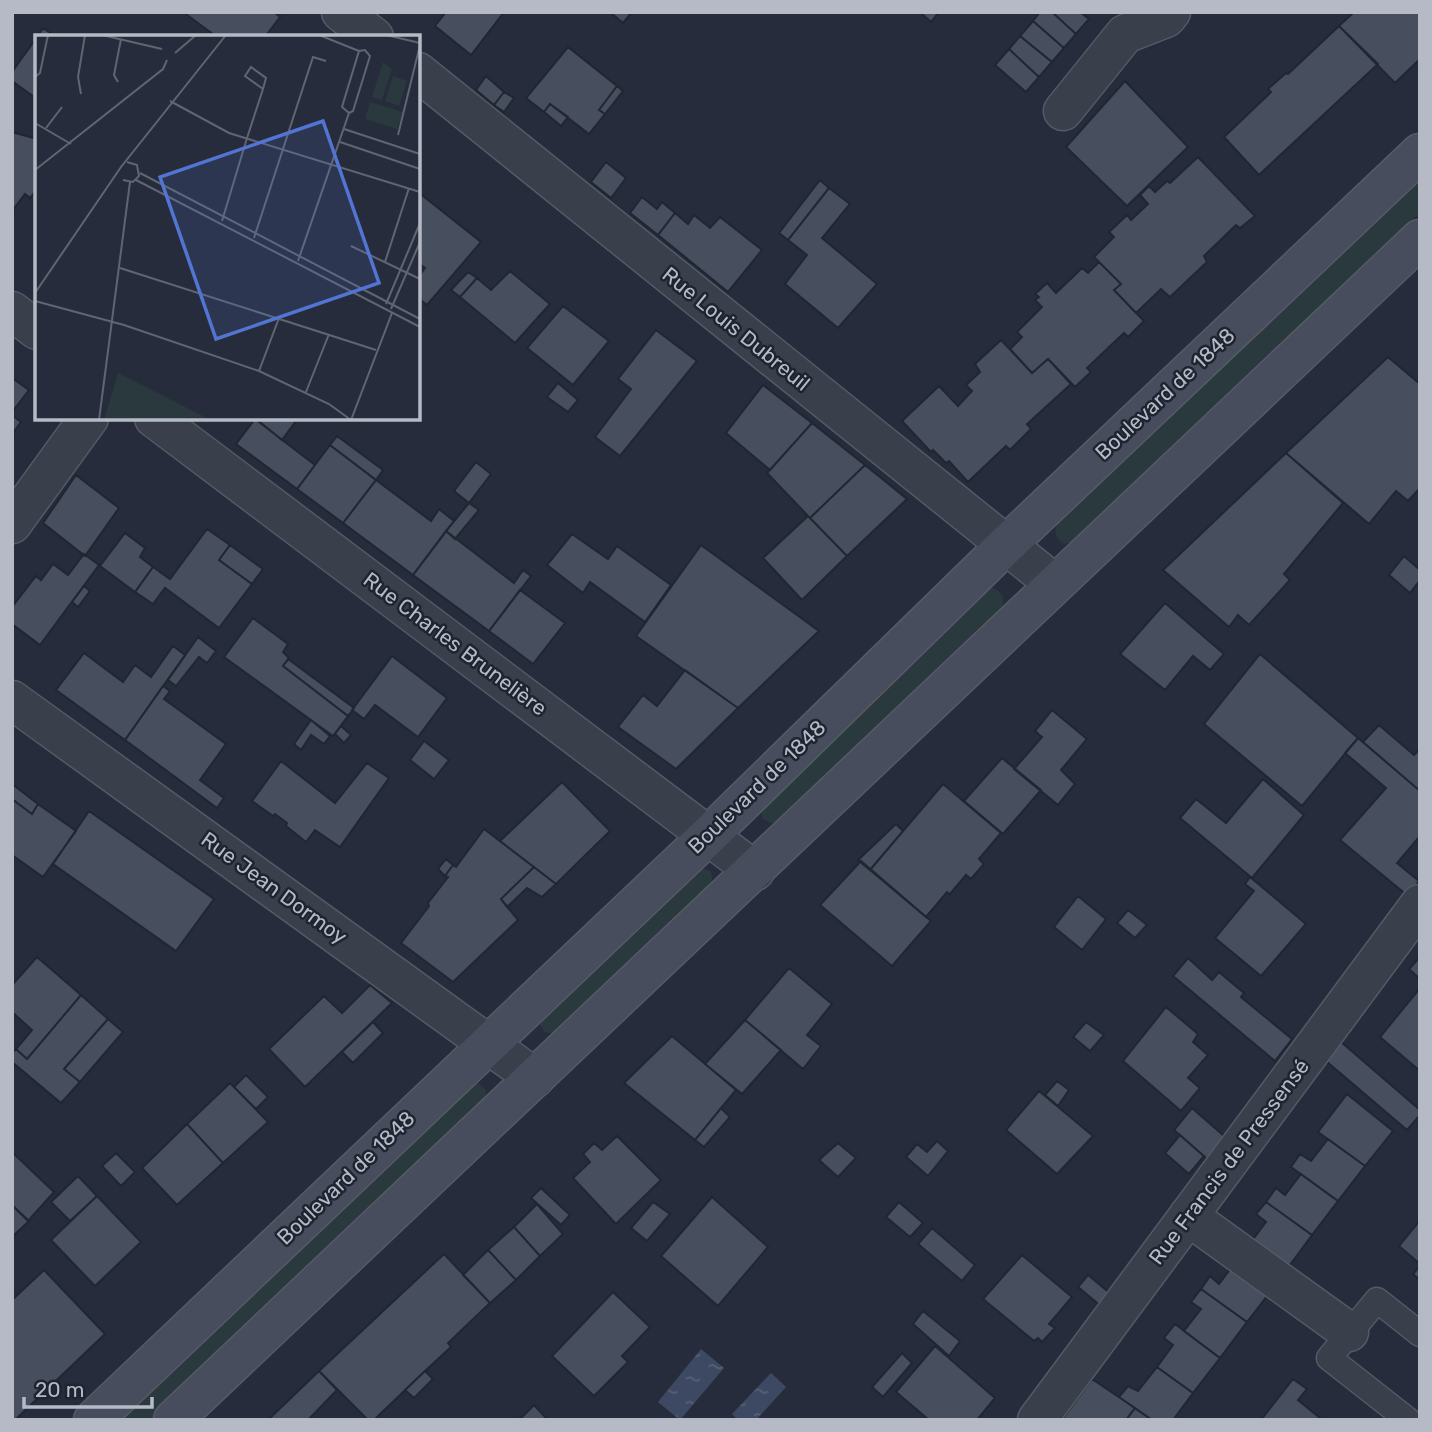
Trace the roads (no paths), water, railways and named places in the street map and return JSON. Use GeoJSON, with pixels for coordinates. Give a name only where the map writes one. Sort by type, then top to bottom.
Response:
{"type":"FeatureCollection","features":[{"type":"Feature","properties":{"kind":"street"},"geometry":{"type":"LineString","coordinates":[[1063,111],[1125,34],[1166,18],[1171,12]]}},
{"type":"Feature","properties":{"kind":"street","name":"Rue Louis Dubreuil"},"geometry":{"type":"LineString","coordinates":[[420,74],[1055,584]]}},
{"type":"Feature","properties":{"kind":"street","name":"Boulevard de 1848"},"geometry":{"type":"LineString","coordinates":[[93,1420],[709,835],[1005,546],[1420,153]]}},
{"type":"Feature","properties":{"kind":"street"},"geometry":{"type":"LineString","coordinates":[[173,1420],[1420,239]]}},
{"type":"Feature","properties":{"kind":"street"},"geometry":{"type":"LineString","coordinates":[[12,312],[35,329]]}},
{"type":"Feature","properties":{"kind":"street"},"geometry":{"type":"LineString","coordinates":[[12,524],[88,420]]}},
{"type":"Feature","properties":{"kind":"street","name":"Rue Charles Brunelière"},"geometry":{"type":"LineString","coordinates":[[157,420],[755,870]]}},
{"type":"Feature","properties":{"kind":"street","name":"Rue Jean Dormoy"},"geometry":{"type":"LineString","coordinates":[[12,700],[536,1078]]}},
{"type":"Feature","properties":{"kind":"street","name":"Rue Francis de Pressensé"},"geometry":{"type":"LineString","coordinates":[[1037,1420],[1420,904]]}},
{"type":"Feature","properties":{"kind":"street"},"geometry":{"type":"LineString","coordinates":[[1188,1216],[1349,1332]]}},
{"type":"Feature","properties":{"kind":"lane"},"geometry":{"type":"LineString","coordinates":[[1408,1420],[1329,1358],[1377,1300],[1420,1334]]}},
{"type":"Feature","properties":{"kind":"water"},"geometry":{"type":"Polygon","coordinates":[[[701,1349],[724,1368],[680,1420],[658,1402],[701,1349]]]}},
{"type":"Feature","properties":{"kind":"water"},"geometry":{"type":"Polygon","coordinates":[[[771,1373],[786,1387],[756,1420],[738,1420],[732,1414],[771,1373]]]}}]}
